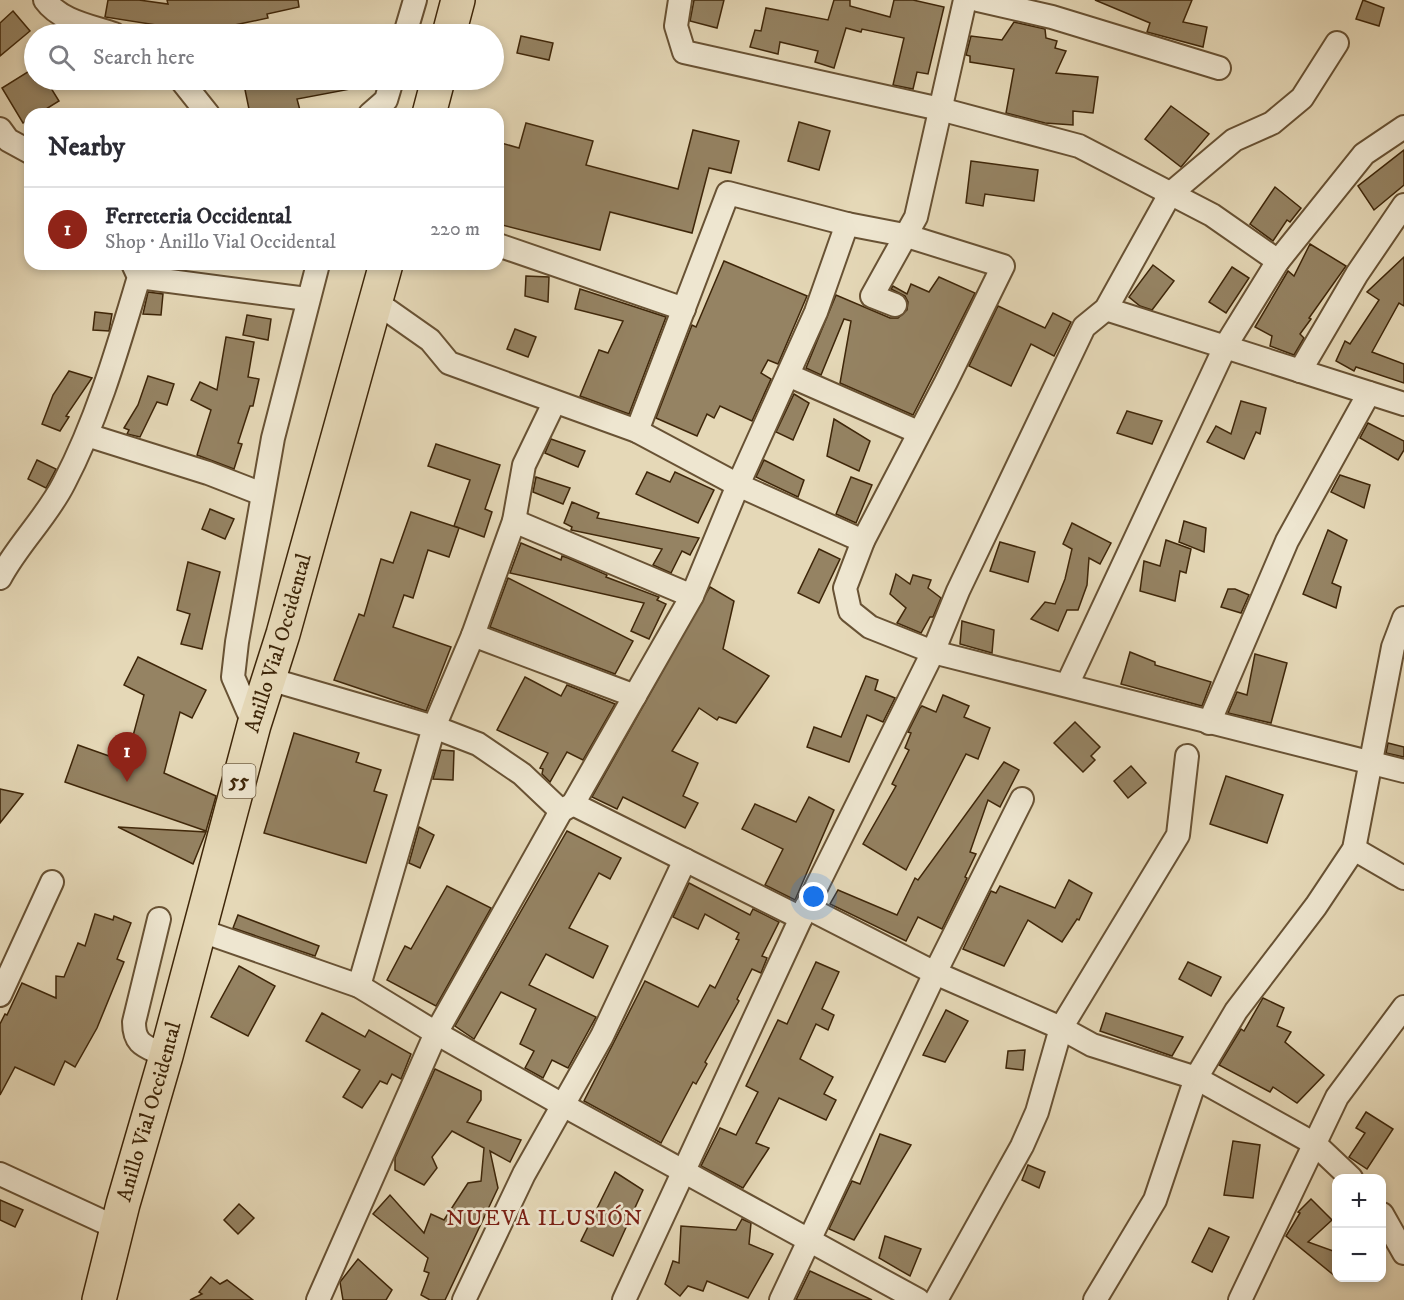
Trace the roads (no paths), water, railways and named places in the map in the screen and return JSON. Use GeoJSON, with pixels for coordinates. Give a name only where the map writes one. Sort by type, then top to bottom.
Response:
{"type":"FeatureCollection","features":[{"type":"Feature","properties":{"kind":"highway"},"geometry":{"type":"LineString","coordinates":[[452,24],[458,0]]}},
{"type":"Feature","properties":{"kind":"highway"},"geometry":{"type":"LineString","coordinates":[[431,108],[435,90]]}},
{"type":"Feature","properties":{"kind":"highway","name":"Anillo Vial Occidental"},"geometry":{"type":"LineString","coordinates":[[99,1300],[254,725],[384,270]]}},
{"type":"Feature","properties":{"kind":"street"},"geometry":{"type":"LineString","coordinates":[[45,0],[51,8],[84,24]]}},
{"type":"Feature","properties":{"kind":"street"},"geometry":{"type":"LineString","coordinates":[[408,24],[415,0]]}},
{"type":"Feature","properties":{"kind":"street"},"geometry":{"type":"LineString","coordinates":[[680,0],[676,26],[684,52],[940,109],[1079,146],[1212,215],[1278,261]]}},
{"type":"Feature","properties":{"kind":"street"},"geometry":{"type":"LineString","coordinates":[[895,305],[872,296],[916,217],[965,0]]}},
{"type":"Feature","properties":{"kind":"street"},"geometry":{"type":"LineString","coordinates":[[978,0],[1052,17],[1219,68]]}},
{"type":"Feature","properties":{"kind":"street"},"geometry":{"type":"LineString","coordinates":[[624,1300],[803,912],[933,652],[958,591],[1084,327],[1106,309],[1170,194],[1234,140],[1272,123],[1302,98],[1337,43]]}},
{"type":"Feature","properties":{"kind":"street"},"geometry":{"type":"LineString","coordinates":[[189,90],[203,108]]}},
{"type":"Feature","properties":{"kind":"street"},"geometry":{"type":"LineString","coordinates":[[377,108],[387,100],[390,90]]}},
{"type":"Feature","properties":{"kind":"street"},"geometry":{"type":"LineString","coordinates":[[1067,685],[1226,345],[1278,261],[1364,154],[1404,127]]}},
{"type":"Feature","properties":{"kind":"street"},"geometry":{"type":"LineString","coordinates":[[0,129],[8,140],[24,149]]}},
{"type":"Feature","properties":{"kind":"street"},"geometry":{"type":"LineString","coordinates":[[637,431],[728,192],[847,224],[904,235],[1003,266],[946,382],[862,541],[845,588],[850,611],[870,627],[933,652],[1404,771]]}},
{"type":"Feature","properties":{"kind":"street"},"geometry":{"type":"LineString","coordinates":[[1300,371],[1358,274],[1404,205]]}},
{"type":"Feature","properties":{"kind":"street"},"geometry":{"type":"LineString","coordinates":[[318,1300],[436,1034],[692,596],[738,486],[816,312],[847,224]]}},
{"type":"Feature","properties":{"kind":"street"},"geometry":{"type":"LineString","coordinates":[[504,247],[684,309]]}},
{"type":"Feature","properties":{"kind":"street"},"geometry":{"type":"LineString","coordinates":[[0,578],[11,558],[63,486],[87,435],[118,348],[136,270],[307,298]]}},
{"type":"Feature","properties":{"kind":"street"},"geometry":{"type":"LineString","coordinates":[[254,725],[233,677],[237,642],[273,438],[307,298],[316,270]]}},
{"type":"Feature","properties":{"kind":"street"},"geometry":{"type":"LineString","coordinates":[[376,302],[430,340],[449,363],[554,403],[637,431],[738,486],[862,541]]}},
{"type":"Feature","properties":{"kind":"street"},"geometry":{"type":"LineString","coordinates":[[1106,309],[1226,345],[1404,404]]}},
{"type":"Feature","properties":{"kind":"street"},"geometry":{"type":"LineString","coordinates":[[788,375],[918,432]]}},
{"type":"Feature","properties":{"kind":"street"},"geometry":{"type":"LineString","coordinates":[[1209,723],[1287,541],[1369,393]]}},
{"type":"Feature","properties":{"kind":"street"},"geometry":{"type":"LineString","coordinates":[[359,986],[434,727],[473,635],[514,521],[524,465],[554,403]]}},
{"type":"Feature","properties":{"kind":"street"},"geometry":{"type":"LineString","coordinates":[[87,435],[208,473],[262,494]]}},
{"type":"Feature","properties":{"kind":"street"},"geometry":{"type":"LineString","coordinates":[[514,521],[692,596]]}},
{"type":"Feature","properties":{"kind":"street"},"geometry":{"type":"LineString","coordinates":[[1095,1300],[1155,1200],[1196,1078],[1236,1011],[1316,906],[1354,849],[1393,647],[1404,618]]}},
{"type":"Feature","properties":{"kind":"street"},"geometry":{"type":"LineString","coordinates":[[473,635],[635,696]]}},
{"type":"Feature","properties":{"kind":"street"},"geometry":{"type":"LineString","coordinates":[[269,679],[434,727],[478,744],[567,808],[1061,1028],[1092,1045],[1196,1078],[1315,1144],[1346,1174]]}},
{"type":"Feature","properties":{"kind":"street"},"geometry":{"type":"LineString","coordinates":[[936,1300],[1022,1146],[1037,1112],[1061,1028],[1178,836],[1187,756]]}},
{"type":"Feature","properties":{"kind":"street"},"geometry":{"type":"LineString","coordinates":[[781,1300],[811,1241],[935,973],[1022,799]]}},
{"type":"Feature","properties":{"kind":"street"},"geometry":{"type":"LineString","coordinates":[[1354,849],[1404,878]]}},
{"type":"Feature","properties":{"kind":"street"},"geometry":{"type":"LineString","coordinates":[[464,1300],[524,1174],[561,1104],[602,1036],[685,860]]}},
{"type":"Feature","properties":{"kind":"street"},"geometry":{"type":"LineString","coordinates":[[0,995],[52,882]]}},
{"type":"Feature","properties":{"kind":"street"},"geometry":{"type":"LineString","coordinates":[[159,918],[134,1022],[134,1034],[139,1043],[166,1056]]}},
{"type":"Feature","properties":{"kind":"street"},"geometry":{"type":"LineString","coordinates":[[199,930],[359,986],[436,1034],[918,1300]]}},
{"type":"Feature","properties":{"kind":"street"},"geometry":{"type":"LineString","coordinates":[[1240,1300],[1337,1097],[1404,1007]]}},
{"type":"Feature","properties":{"kind":"street"},"geometry":{"type":"LineString","coordinates":[[0,1173],[117,1228]]}},
{"type":"Feature","properties":{"kind":"street"},"geometry":{"type":"LineString","coordinates":[[1386,1221],[1404,1253]]}},
{"type":"Feature","properties":{"kind":"place","name":"Ferreteria Occidental"},"geometry":{"type":"Point","coordinates":[127,782]}},
{"type":"Feature","properties":{"kind":"district","name":"NUEVA ILUSIÓN"},"geometry":{"type":"Point","coordinates":[545,1218]}}]}
